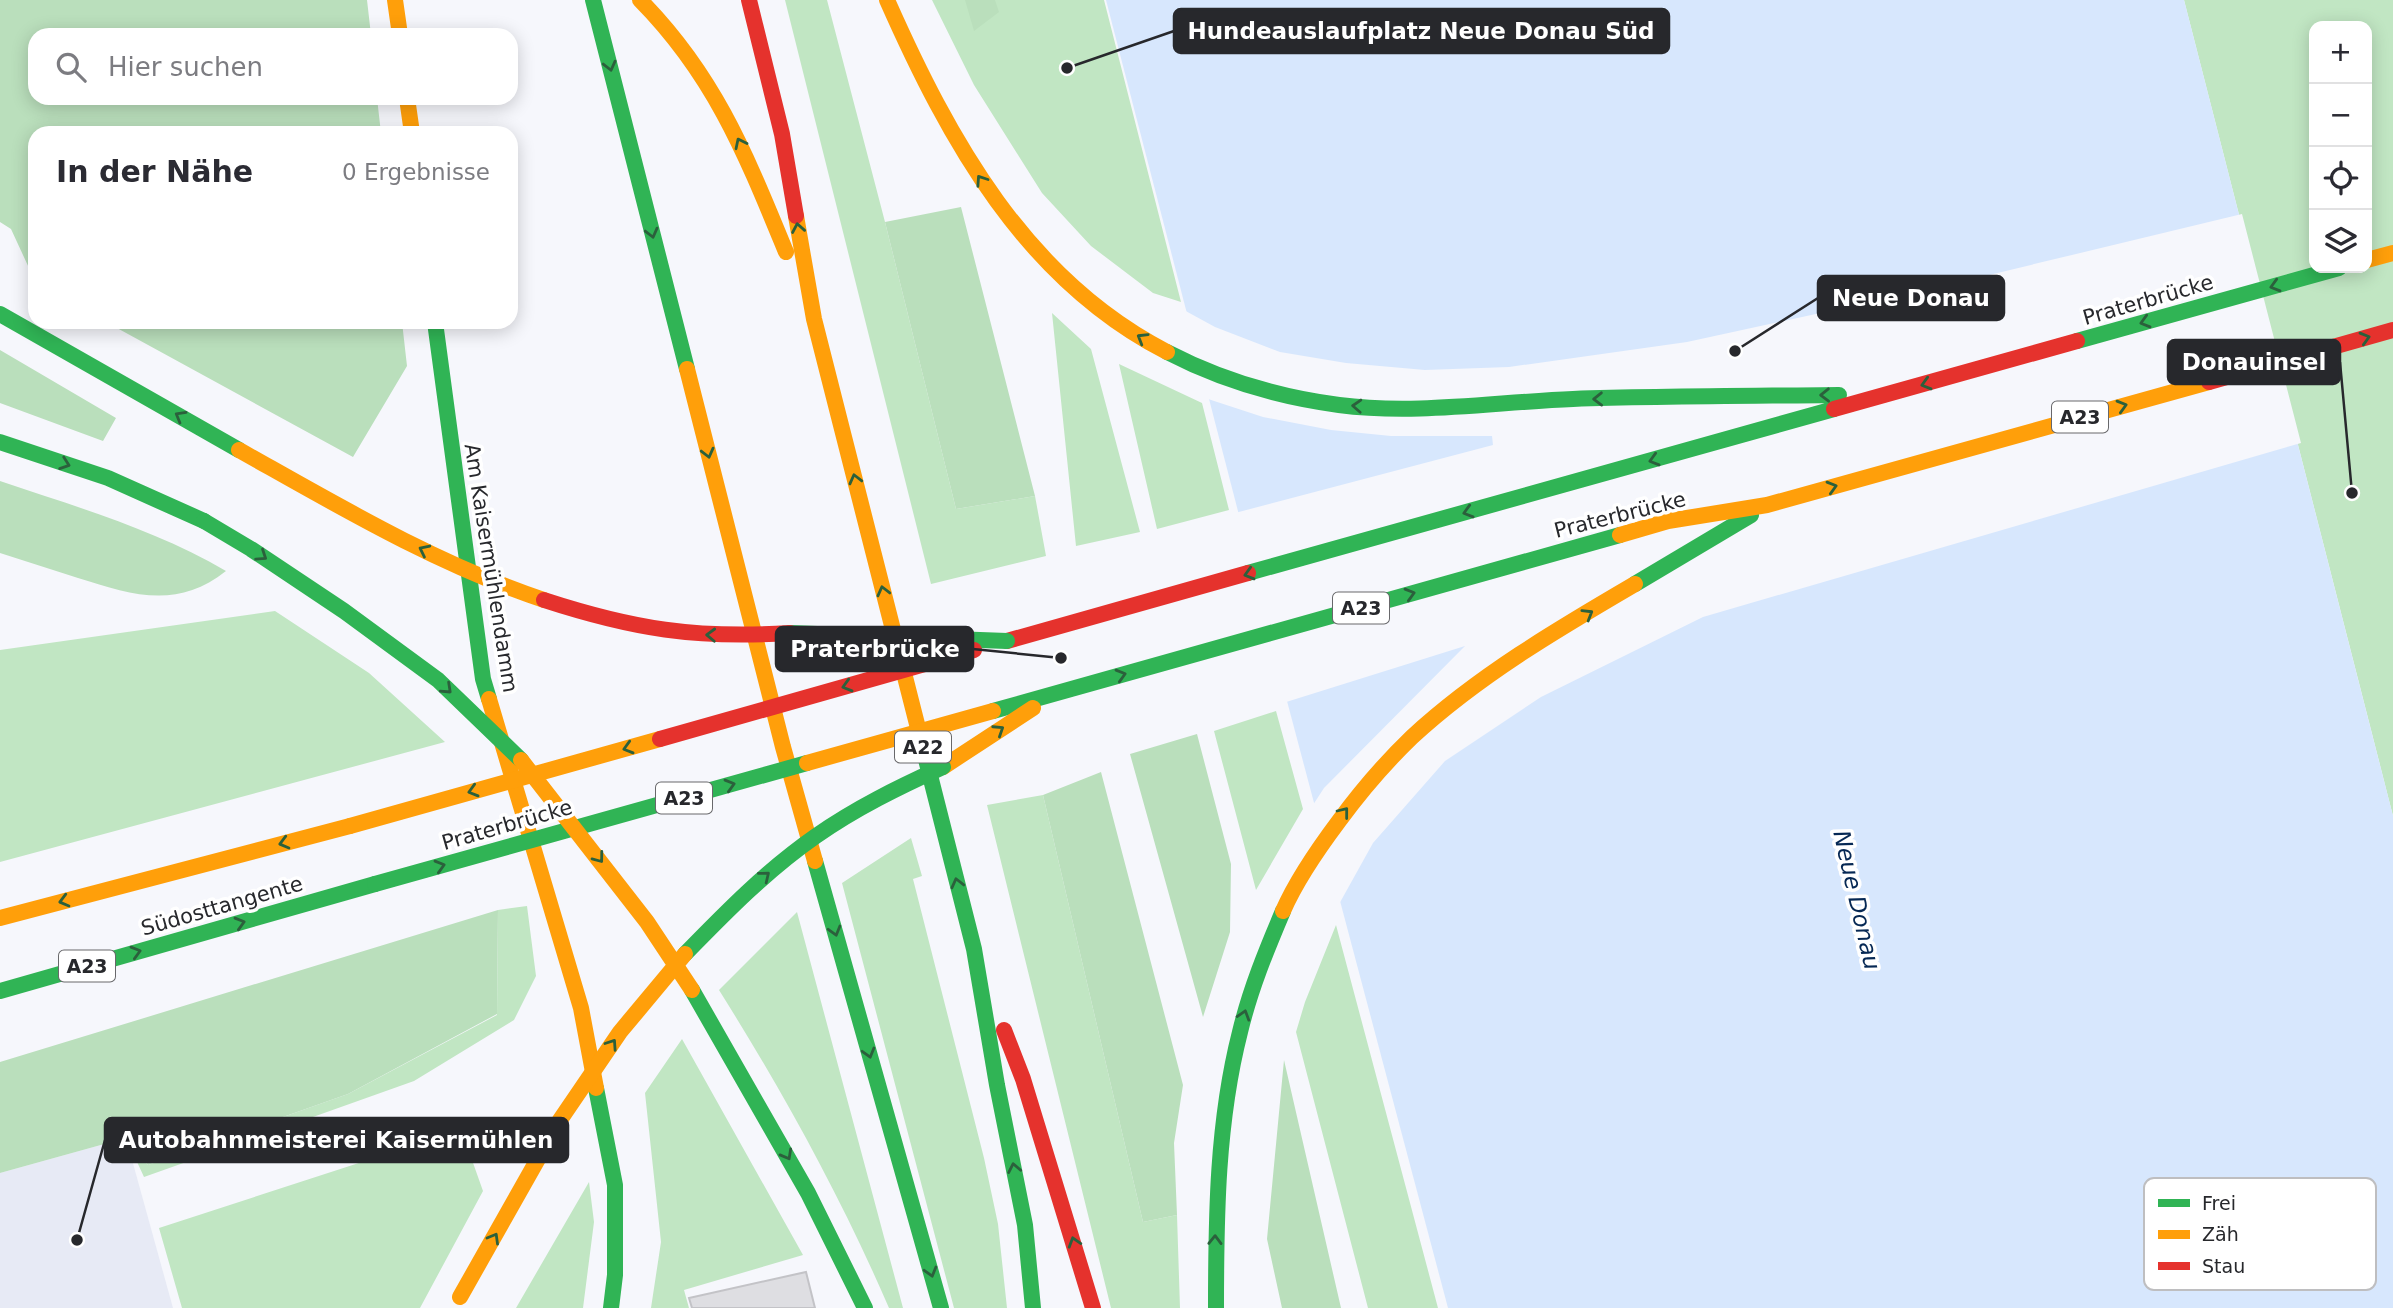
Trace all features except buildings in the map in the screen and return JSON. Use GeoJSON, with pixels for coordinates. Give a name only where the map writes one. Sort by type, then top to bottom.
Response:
{"type":"FeatureCollection","features":[{"type":"Feature","properties":{"kind":"main road"},"geometry":{"type":"LineString","coordinates":[[395,0],[399,28]]}},
{"type":"Feature","properties":{"kind":"main road"},"geometry":{"type":"LineString","coordinates":[[593,0],[783,747],[941,1308]]}},
{"type":"Feature","properties":{"kind":"main road"},"geometry":{"type":"LineString","coordinates":[[640,0],[680,43],[708,83],[747,157],[814,319]]}},
{"type":"Feature","properties":{"kind":"main road"},"geometry":{"type":"LineString","coordinates":[[749,0],[782,134],[814,319]]}},
{"type":"Feature","properties":{"kind":"main road"},"geometry":{"type":"LineString","coordinates":[[887,0],[939,110],[968,161],[1000,208],[1038,254],[1078,293],[1119,324],[1165,352],[1213,375],[1274,394],[1314,401],[1340,405],[1425,409],[1553,400],[1893,394]]}},
{"type":"Feature","properties":{"kind":"main road"},"geometry":{"type":"LineString","coordinates":[[408,105],[411,126]]}},
{"type":"Feature","properties":{"kind":"main road"},"geometry":{"type":"LineString","coordinates":[[2372,259],[2393,253]]}},
{"type":"Feature","properties":{"kind":"main road","name":"Praterbrücke"},"geometry":{"type":"LineString","coordinates":[[350,826],[2321,273]]}},
{"type":"Feature","properties":{"kind":"main road"},"geometry":{"type":"LineString","coordinates":[[0,314],[388,532],[514,589],[580,612],[637,626],[691,634],[745,636],[803,632],[1007,641]]}},
{"type":"Feature","properties":{"kind":"main road","name":"A22"},"geometry":{"type":"LineString","coordinates":[[814,319],[974,949],[1023,1079],[1093,1308]]}},
{"type":"Feature","properties":{"kind":"main road","name":"Am Kaisermühlendamm"},"geometry":{"type":"LineString","coordinates":[[436,329],[483,679],[581,1008],[615,1185],[615,1275],[611,1308]]}},
{"type":"Feature","properties":{"kind":"main road","name":"Praterbrücke"},"geometry":{"type":"LineString","coordinates":[[375,884],[1668,521],[1767,505],[2393,330]]}},
{"type":"Feature","properties":{"kind":"main road"},"geometry":{"type":"LineString","coordinates":[[0,442],[108,478],[204,521],[251,549],[344,611],[427,673],[522,760],[648,922],[692,990],[808,1194],[865,1308]]}},
{"type":"Feature","properties":{"kind":"main road"},"geometry":{"type":"LineString","coordinates":[[1216,1308],[1218,1160],[1238,1034],[1256,975],[1279,917],[1308,862],[1343,813],[1386,763],[1429,723],[1478,684],[1767,505]]}},
{"type":"Feature","properties":{"kind":"main road"},"geometry":{"type":"LineString","coordinates":[[457,1303],[560,1120],[620,1032],[682,956],[750,888],[815,836],[874,799],[943,766],[1055,694]]}},
{"type":"Feature","properties":{"kind":"main road","name":"Südosttangente"},"geometry":{"type":"LineString","coordinates":[[0,918],[350,826]]}},
{"type":"Feature","properties":{"kind":"main road","name":"Südosttangente"},"geometry":{"type":"LineString","coordinates":[[0,991],[375,884]]}},
{"type":"Feature","properties":{"kind":"main road"},"geometry":{"type":"LineString","coordinates":[[974,949],[1025,1225],[1033,1308]]}},
{"type":"Feature","properties":{"kind":"shaded area"},"geometry":{"type":"Polygon","coordinates":[[[126,1138],[173,1308],[0,1308],[0,1173],[126,1138]]]}},
{"type":"Feature","properties":{"kind":"green space"},"geometry":{"type":"Polygon","coordinates":[[[0,0],[367,0],[370,28],[28,28],[28,105],[378,105],[380,126],[28,126],[28,266],[11,229],[0,222],[0,0]]]}},
{"type":"Feature","properties":{"kind":"green space"},"geometry":{"type":"Polygon","coordinates":[[[785,0],[827,0],[956,509],[1035,496],[1046,556],[931,584],[785,0]]]}},
{"type":"Feature","properties":{"kind":"green space"},"geometry":{"type":"Polygon","coordinates":[[[932,0],[1104,0],[1181,302],[1153,293],[1091,246],[1042,193],[974,85],[932,0]]]}},
{"type":"Feature","properties":{"kind":"green space"},"geometry":{"type":"Polygon","coordinates":[[[965,0],[995,0],[999,12],[974,31],[965,0]]]}},
{"type":"Feature","properties":{"kind":"green space"},"geometry":{"type":"Polygon","coordinates":[[[2184,0],[2393,0],[2393,816],[2184,0]]]}},
{"type":"Feature","properties":{"kind":"green space"},"geometry":{"type":"Polygon","coordinates":[[[961,207],[1035,496],[956,509],[885,222],[961,207]]]}},
{"type":"Feature","properties":{"kind":"green space"},"geometry":{"type":"Polygon","coordinates":[[[1052,313],[1091,349],[1140,532],[1076,546],[1052,313]]]}},
{"type":"Feature","properties":{"kind":"green space"},"geometry":{"type":"Polygon","coordinates":[[[119,329],[403,329],[407,366],[353,457],[119,329]]]}},
{"type":"Feature","properties":{"kind":"green space"},"geometry":{"type":"Polygon","coordinates":[[[0,350],[116,418],[103,441],[0,403],[0,350]]]}},
{"type":"Feature","properties":{"kind":"green space"},"geometry":{"type":"Polygon","coordinates":[[[1119,364],[1202,403],[1229,510],[1157,529],[1119,364]]]}},
{"type":"Feature","properties":{"kind":"green space"},"geometry":{"type":"Polygon","coordinates":[[[0,481],[144,531],[226,571],[190,591],[154,596],[117,590],[0,553],[0,481]]]}},
{"type":"Feature","properties":{"kind":"green space"},"geometry":{"type":"Polygon","coordinates":[[[275,611],[369,673],[445,742],[0,862],[0,650],[275,611]]]}},
{"type":"Feature","properties":{"kind":"green space"},"geometry":{"type":"Polygon","coordinates":[[[1276,711],[1303,809],[1256,890],[1214,731],[1276,711]]]}},
{"type":"Feature","properties":{"kind":"green space"},"geometry":{"type":"Polygon","coordinates":[[[1197,734],[1231,864],[1230,932],[1203,1017],[1130,754],[1197,734]]]}},
{"type":"Feature","properties":{"kind":"green space"},"geometry":{"type":"Polygon","coordinates":[[[1101,772],[1183,1085],[1174,1143],[1177,1215],[1143,1222],[1043,795],[1101,772]]]}},
{"type":"Feature","properties":{"kind":"green space"},"geometry":{"type":"Polygon","coordinates":[[[1043,795],[1143,1222],[1177,1215],[1180,1308],[1111,1308],[987,805],[1043,795]]]}},
{"type":"Feature","properties":{"kind":"green space"},"geometry":{"type":"Polygon","coordinates":[[[911,838],[922,876],[913,879],[984,1158],[998,1224],[1007,1308],[954,1308],[842,883],[911,838]]]}},
{"type":"Feature","properties":{"kind":"green space"},"geometry":{"type":"Polygon","coordinates":[[[527,906],[536,976],[514,1020],[414,1081],[144,1177],[126,1138],[148,1165],[348,1094],[497,1015],[498,910],[527,906]]]}},
{"type":"Feature","properties":{"kind":"green space"},"geometry":{"type":"Polygon","coordinates":[[[498,910],[497,1014],[348,1094],[148,1165],[126,1138],[0,1173],[0,1062],[498,910]]]}},
{"type":"Feature","properties":{"kind":"green space"},"geometry":{"type":"Polygon","coordinates":[[[797,912],[903,1308],[889,1308],[810,1146],[719,990],[797,912]]]}},
{"type":"Feature","properties":{"kind":"green space"},"geometry":{"type":"Polygon","coordinates":[[[1336,925],[1438,1308],[1368,1308],[1296,1032],[1336,925]]]}},
{"type":"Feature","properties":{"kind":"green space"},"geometry":{"type":"Polygon","coordinates":[[[682,1039],[803,1255],[684,1290],[689,1308],[651,1308],[661,1242],[645,1093],[682,1039]]]}},
{"type":"Feature","properties":{"kind":"green space"},"geometry":{"type":"Polygon","coordinates":[[[1284,1060],[1341,1308],[1282,1308],[1267,1239],[1284,1060]]]}},
{"type":"Feature","properties":{"kind":"green space"},"geometry":{"type":"Polygon","coordinates":[[[442,1136],[472,1160],[483,1191],[420,1308],[182,1308],[159,1228],[442,1136]]]}},
{"type":"Feature","properties":{"kind":"green space"},"geometry":{"type":"Polygon","coordinates":[[[589,1182],[594,1222],[583,1308],[516,1308],[589,1182]]]}},
{"type":"Feature","properties":{"kind":"water","name":"Neue Donau"},"geometry":{"type":"Polygon","coordinates":[[[1106,0],[2184,0],[2393,816],[2393,1308],[1448,1308],[1287,701],[1106,0]]]}},
{"type":"Feature","properties":{"kind":"pier"},"geometry":{"type":"Polygon","coordinates":[[[2242,214],[2301,443],[1703,617],[1541,697],[1445,761],[1373,843],[1338,906],[1311,808],[1324,788],[1465,646],[1283,703],[1235,513],[1493,445],[1492,436],[1391,436],[1331,430],[1263,417],[1205,398],[1182,309],[1215,327],[1280,352],[1346,363],[1425,370],[1509,367],[1687,342],[1935,288],[2242,214]]]}},
{"type":"Feature","properties":{"kind":"traffic: fast"},"geometry":{"type":"LineString","coordinates":[[593,0],[687,369]]}},
{"type":"Feature","properties":{"kind":"traffic: fast"},"geometry":{"type":"LineString","coordinates":[[2077,341],[2321,273]]}},
{"type":"Feature","properties":{"kind":"traffic: fast"},"geometry":{"type":"LineString","coordinates":[[0,314],[239,450]]}},
{"type":"Feature","properties":{"kind":"traffic: fast"},"geometry":{"type":"LineString","coordinates":[[436,329],[483,679],[489,699]]}},
{"type":"Feature","properties":{"kind":"traffic: fast"},"geometry":{"type":"LineString","coordinates":[[1167,352],[1208,371],[1272,392],[1316,402],[1368,408],[1426,408],[1606,398],[1839,395]]}},
{"type":"Feature","properties":{"kind":"traffic: fast"},"geometry":{"type":"LineString","coordinates":[[1248,573],[1834,409]]}},
{"type":"Feature","properties":{"kind":"traffic: fast"},"geometry":{"type":"LineString","coordinates":[[0,442],[108,478],[204,521]]}},
{"type":"Feature","properties":{"kind":"traffic: fast"},"geometry":{"type":"LineString","coordinates":[[1635,584],[1751,515]]}},
{"type":"Feature","properties":{"kind":"traffic: fast"},"geometry":{"type":"LineString","coordinates":[[204,521],[344,611],[438,680],[521,760]]}},
{"type":"Feature","properties":{"kind":"traffic: fast"},"geometry":{"type":"LineString","coordinates":[[993,711],[1620,535]]}},
{"type":"Feature","properties":{"kind":"traffic: fast"},"geometry":{"type":"LineString","coordinates":[[790,633],[1007,641]]}},
{"type":"Feature","properties":{"kind":"traffic: fast"},"geometry":{"type":"LineString","coordinates":[[918,728],[974,949],[1025,1225],[1033,1308]]}},
{"type":"Feature","properties":{"kind":"traffic: fast"},"geometry":{"type":"LineString","coordinates":[[375,884],[807,763]]}},
{"type":"Feature","properties":{"kind":"traffic: fast"},"geometry":{"type":"LineString","coordinates":[[685,954],[764,877],[798,849],[878,798],[943,767]]}},
{"type":"Feature","properties":{"kind":"traffic: fast"},"geometry":{"type":"LineString","coordinates":[[815,861],[941,1308]]}},
{"type":"Feature","properties":{"kind":"traffic: fast"},"geometry":{"type":"LineString","coordinates":[[0,991],[375,884]]}},
{"type":"Feature","properties":{"kind":"traffic: fast"},"geometry":{"type":"LineString","coordinates":[[1216,1308],[1219,1169],[1232,1066],[1249,1001],[1283,911]]}},
{"type":"Feature","properties":{"kind":"traffic: fast"},"geometry":{"type":"LineString","coordinates":[[692,990],[808,1193],[865,1308]]}},
{"type":"Feature","properties":{"kind":"traffic: fast"},"geometry":{"type":"LineString","coordinates":[[596,1088],[615,1185],[615,1275],[611,1308]]}},
{"type":"Feature","properties":{"kind":"traffic: slow"},"geometry":{"type":"LineString","coordinates":[[395,0],[399,28]]}},
{"type":"Feature","properties":{"kind":"traffic: slow"},"geometry":{"type":"LineString","coordinates":[[640,0],[689,58],[709,88],[742,150],[786,252]]}},
{"type":"Feature","properties":{"kind":"traffic: slow"},"geometry":{"type":"LineString","coordinates":[[887,0],[937,104],[965,154],[997,201],[1032,245],[1072,286],[1117,322],[1167,352]]}},
{"type":"Feature","properties":{"kind":"traffic: slow"},"geometry":{"type":"LineString","coordinates":[[408,105],[411,126]]}},
{"type":"Feature","properties":{"kind":"traffic: slow"},"geometry":{"type":"LineString","coordinates":[[796,216],[814,319],[918,728]]}},
{"type":"Feature","properties":{"kind":"traffic: slow"},"geometry":{"type":"LineString","coordinates":[[2372,259],[2393,253]]}},
{"type":"Feature","properties":{"kind":"traffic: slow"},"geometry":{"type":"LineString","coordinates":[[687,369],[783,747],[815,861]]}},
{"type":"Feature","properties":{"kind":"traffic: slow"},"geometry":{"type":"LineString","coordinates":[[1620,535],[1668,521],[1767,505],[2209,382]]}},
{"type":"Feature","properties":{"kind":"traffic: slow"},"geometry":{"type":"LineString","coordinates":[[239,450],[426,551],[544,600]]}},
{"type":"Feature","properties":{"kind":"traffic: slow"},"geometry":{"type":"LineString","coordinates":[[1283,911],[1301,876],[1331,832],[1356,799],[1412,737],[1491,674],[1635,584]]}},
{"type":"Feature","properties":{"kind":"traffic: slow"},"geometry":{"type":"LineString","coordinates":[[489,699],[581,1008],[596,1088]]}},
{"type":"Feature","properties":{"kind":"traffic: slow"},"geometry":{"type":"LineString","coordinates":[[943,767],[1033,708]]}},
{"type":"Feature","properties":{"kind":"traffic: slow"},"geometry":{"type":"LineString","coordinates":[[807,763],[993,711]]}},
{"type":"Feature","properties":{"kind":"traffic: slow"},"geometry":{"type":"LineString","coordinates":[[350,826],[660,739]]}},
{"type":"Feature","properties":{"kind":"traffic: slow"},"geometry":{"type":"LineString","coordinates":[[521,760],[647,922],[692,990]]}},
{"type":"Feature","properties":{"kind":"traffic: slow"},"geometry":{"type":"LineString","coordinates":[[0,918],[350,826]]}},
{"type":"Feature","properties":{"kind":"traffic: slow"},"geometry":{"type":"LineString","coordinates":[[460,1297],[560,1120],[620,1032],[685,954]]}},
{"type":"Feature","properties":{"kind":"traffic: jam"},"geometry":{"type":"LineString","coordinates":[[749,0],[782,134],[796,216]]}},
{"type":"Feature","properties":{"kind":"traffic: jam"},"geometry":{"type":"LineString","coordinates":[[2209,382],[2393,330]]}},
{"type":"Feature","properties":{"kind":"traffic: jam"},"geometry":{"type":"LineString","coordinates":[[1834,409],[2077,341]]}},
{"type":"Feature","properties":{"kind":"traffic: jam"},"geometry":{"type":"LineString","coordinates":[[1007,641],[1248,573]]}},
{"type":"Feature","properties":{"kind":"traffic: jam"},"geometry":{"type":"LineString","coordinates":[[544,600],[607,618],[665,630],[724,634],[790,633]]}},
{"type":"Feature","properties":{"kind":"traffic: jam"},"geometry":{"type":"LineString","coordinates":[[660,739],[974,650]]}},
{"type":"Feature","properties":{"kind":"traffic: jam"},"geometry":{"type":"LineString","coordinates":[[1004,1030],[1023,1079],[1093,1308]]}},
{"type":"Feature","properties":{"kind":"place","name":"Hundeauslaufplatz Neue Donau Süd"},"geometry":{"type":"Point","coordinates":[1067,68]}},
{"type":"Feature","properties":{"kind":"place","name":"Neue Donau"},"geometry":{"type":"Point","coordinates":[1735,351]}},
{"type":"Feature","properties":{"kind":"place","name":"Donauinsel"},"geometry":{"type":"Point","coordinates":[2352,493]}},
{"type":"Feature","properties":{"kind":"place","name":"Praterbrücke"},"geometry":{"type":"Point","coordinates":[1061,658]}},
{"type":"Feature","properties":{"kind":"place","name":"Autobahnmeisterei Kaisermühlen"},"geometry":{"type":"Point","coordinates":[77,1240]}}]}
